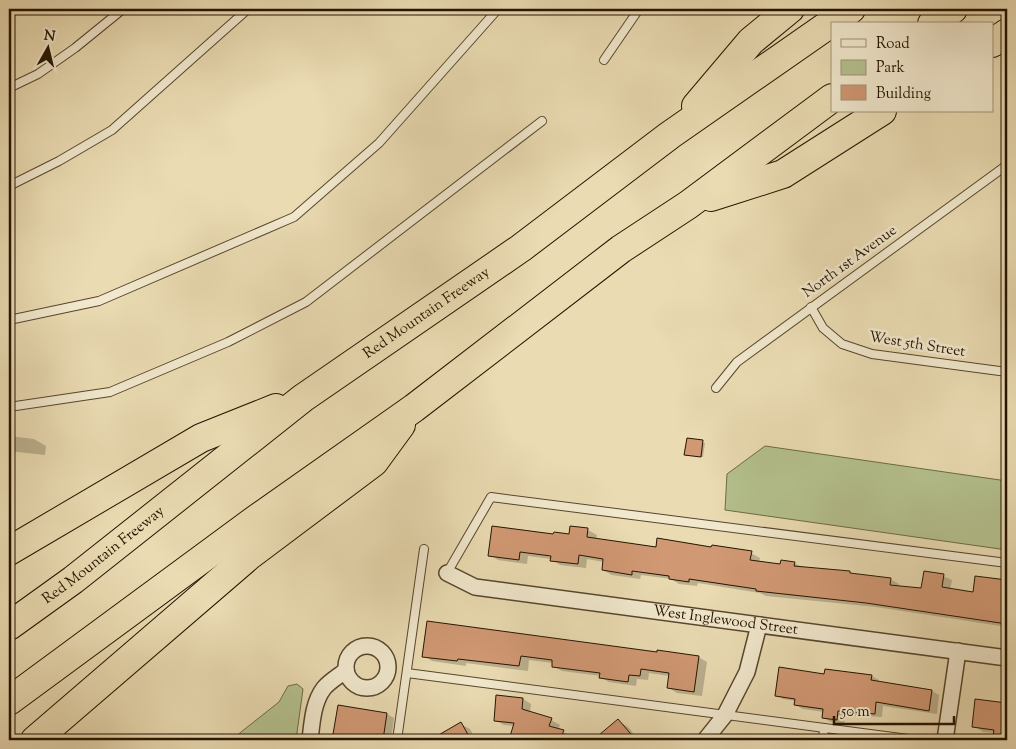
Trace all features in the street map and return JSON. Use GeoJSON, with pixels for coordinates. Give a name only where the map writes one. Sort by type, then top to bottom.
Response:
{"type":"FeatureCollection","features":[{"type":"Feature","properties":{"kind":"highway"},"geometry":{"type":"LineString","coordinates":[[670,135],[751,41],[790,9]]}},
{"type":"Feature","properties":{"kind":"highway","name":"Red Mountain Freeway"},"geometry":{"type":"LineString","coordinates":[[832,22],[851,9]]}},
{"type":"Feature","properties":{"kind":"highway"},"geometry":{"type":"LineString","coordinates":[[935,22],[953,9]]}},
{"type":"Feature","properties":{"kind":"highway","name":"Red Mountain Freeway"},"geometry":{"type":"LineString","coordinates":[[9,626],[73,580],[303,398],[521,248],[670,135],[831,23]]}},
{"type":"Feature","properties":{"kind":"highway"},"geometry":{"type":"LineString","coordinates":[[994,42],[1007,33]]}},
{"type":"Feature","properties":{"kind":"highway"},"geometry":{"type":"LineString","coordinates":[[9,701],[252,522],[414,408],[620,249],[688,204],[831,99]]}},
{"type":"Feature","properties":{"kind":"highway"},"geometry":{"type":"LineString","coordinates":[[688,204],[782,174],[880,112]]}},
{"type":"Feature","properties":{"kind":"highway"},"geometry":{"type":"LineString","coordinates":[[9,551],[201,438],[303,398]]}},
{"type":"Feature","properties":{"kind":"highway"},"geometry":{"type":"LineString","coordinates":[[35,740],[250,555],[374,462],[414,408]]}},
{"type":"Feature","properties":{"kind":"street","name":"West Inglewood Street"},"geometry":{"type":"LineString","coordinates":[[447,572],[475,587],[1007,658]]}},
{"type":"Feature","properties":{"kind":"street"},"geometry":{"type":"LineString","coordinates":[[705,740],[725,715],[747,672],[759,625]]}},
{"type":"Feature","properties":{"kind":"street"},"geometry":{"type":"LineString","coordinates":[[945,740],[958,651]]}},
{"type":"Feature","properties":{"kind":"street"},"geometry":{"type":"LineString","coordinates":[[310,740],[313,716],[319,696],[326,686],[346,670]]}},
{"type":"Feature","properties":{"kind":"lane"},"geometry":{"type":"LineString","coordinates":[[9,88],[38,74],[75,48],[123,9]]}},
{"type":"Feature","properties":{"kind":"lane"},"geometry":{"type":"LineString","coordinates":[[9,186],[59,161],[112,130],[248,9]]}},
{"type":"Feature","properties":{"kind":"lane"},"geometry":{"type":"LineString","coordinates":[[9,320],[99,301],[294,218],[379,142],[498,9]]}},
{"type":"Feature","properties":{"kind":"lane"},"geometry":{"type":"LineString","coordinates":[[604,60],[639,9]]}},
{"type":"Feature","properties":{"kind":"lane"},"geometry":{"type":"LineString","coordinates":[[9,407],[110,392],[228,342],[306,302],[542,121]]}},
{"type":"Feature","properties":{"kind":"lane","name":"North 1st Avenue"},"geometry":{"type":"LineString","coordinates":[[716,388],[737,362],[1007,165]]}},
{"type":"Feature","properties":{"kind":"lane","name":"West 5th Street"},"geometry":{"type":"LineString","coordinates":[[811,307],[824,328],[842,344],[872,354],[1007,372]]}},
{"type":"Feature","properties":{"kind":"lane"},"geometry":{"type":"LineString","coordinates":[[447,572],[491,497],[1007,563]]}},
{"type":"Feature","properties":{"kind":"lane"},"geometry":{"type":"LineString","coordinates":[[397,740],[424,548]]}},
{"type":"Feature","properties":{"kind":"lane"},"geometry":{"type":"LineString","coordinates":[[407,673],[916,740]]}},
{"type":"Feature","properties":{"kind":"lane"},"geometry":{"type":"LineString","coordinates":[[822,740],[824,728]]}},
{"type":"Feature","properties":{"kind":"green space"},"geometry":{"type":"Polygon","coordinates":[[[765,446],[1007,481],[1007,550],[725,510],[727,474],[765,446]]]}},
{"type":"Feature","properties":{"kind":"green space"},"geometry":{"type":"Polygon","coordinates":[[[297,684],[303,689],[296,740],[239,740],[236,736],[279,702],[288,686],[297,684]]]}},
{"type":"Feature","properties":{"kind":"building"},"geometry":{"type":"Polygon","coordinates":[[[687,438],[703,440],[701,457],[684,455],[687,438]]]}},
{"type":"Feature","properties":{"kind":"building"},"geometry":{"type":"Polygon","coordinates":[[[492,526],[553,534],[554,532],[569,534],[570,526],[588,528],[587,537],[656,547],[657,538],[711,547],[712,545],[752,551],[750,560],[780,564],[781,560],[795,562],[794,566],[850,571],[850,573],[891,578],[890,585],[921,588],[924,571],[944,574],[942,587],[973,592],[975,576],[1007,580],[1007,624],[866,603],[756,591],[756,589],[689,579],[689,582],[669,579],[669,576],[632,571],[632,575],[602,570],[603,559],[579,555],[578,564],[550,561],[551,556],[520,552],[519,560],[488,556],[492,526]]]}},
{"type":"Feature","properties":{"kind":"building"},"geometry":{"type":"Polygon","coordinates":[[[427,621],[699,656],[694,692],[667,688],[669,673],[641,669],[640,676],[629,675],[628,682],[599,678],[600,673],[552,667],[552,660],[521,656],[519,666],[422,657],[427,621]]]}},
{"type":"Feature","properties":{"kind":"building"},"geometry":{"type":"Polygon","coordinates":[[[779,667],[824,674],[825,669],[872,675],[871,680],[932,690],[929,711],[876,702],[875,714],[838,711],[837,720],[822,718],[823,709],[794,705],[795,699],[775,696],[779,667]]]}},
{"type":"Feature","properties":{"kind":"building"},"geometry":{"type":"Polygon","coordinates":[[[496,695],[523,698],[522,709],[552,718],[549,726],[564,730],[560,740],[509,740],[514,723],[494,721],[496,695]]]}},
{"type":"Feature","properties":{"kind":"building"},"geometry":{"type":"Polygon","coordinates":[[[975,699],[1007,703],[1007,738],[993,736],[994,730],[972,727],[975,699]]]}},
{"type":"Feature","properties":{"kind":"building"},"geometry":{"type":"Polygon","coordinates":[[[338,705],[387,713],[383,740],[332,740],[338,705]]]}},
{"type":"Feature","properties":{"kind":"building"},"geometry":{"type":"Polygon","coordinates":[[[618,719],[636,740],[593,740],[618,719]]]}},
{"type":"Feature","properties":{"kind":"building"},"geometry":{"type":"Polygon","coordinates":[[[461,722],[471,740],[430,740],[461,722]]]}}]}
